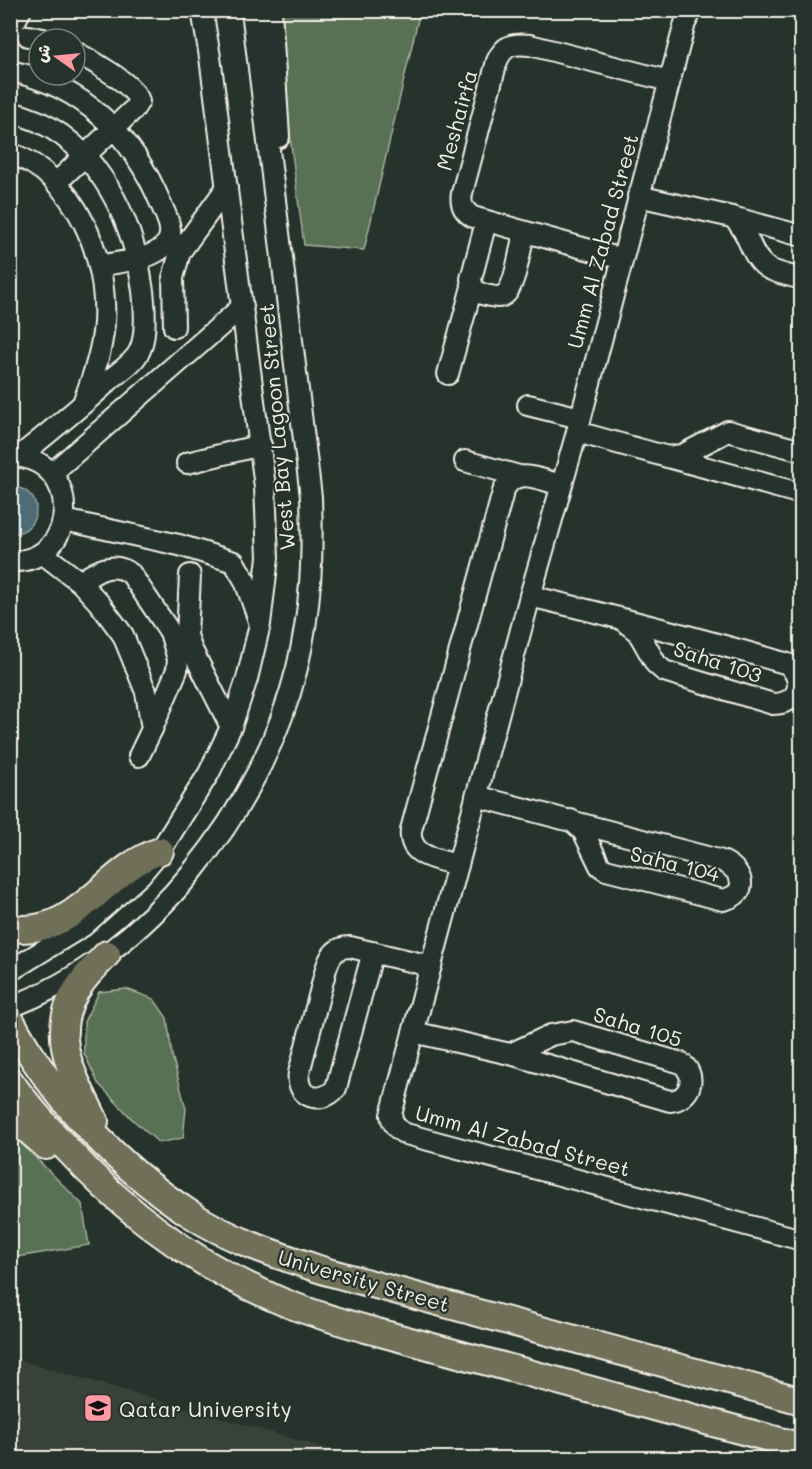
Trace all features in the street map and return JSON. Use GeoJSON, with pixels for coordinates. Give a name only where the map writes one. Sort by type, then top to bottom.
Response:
{"type":"FeatureCollection","features":[{"type":"Feature","properties":{"kind":"main road"},"geometry":{"type":"LineString","coordinates":[[10,928],[31,930],[62,921],[137,860],[160,851]]}},
{"type":"Feature","properties":{"kind":"main road"},"geometry":{"type":"LineString","coordinates":[[107,954],[81,983],[71,999],[63,1022],[63,1034],[69,1066],[109,1148]]}},
{"type":"Feature","properties":{"kind":"main road","name":"University Street"},"geometry":{"type":"LineString","coordinates":[[10,1019],[36,1061],[63,1098],[109,1148],[142,1178],[190,1214],[253,1246],[375,1286],[801,1401]]}},
{"type":"Feature","properties":{"kind":"main road","name":"University Street"},"geometry":{"type":"LineString","coordinates":[[10,1081],[39,1119],[85,1168],[150,1226],[228,1276],[283,1302],[366,1329],[801,1447]]}},
{"type":"Feature","properties":{"kind":"main road"},"geometry":{"type":"LineString","coordinates":[[10,1119],[22,1125],[67,1161],[85,1168]]}},
{"type":"Feature","properties":{"kind":"street"},"geometry":{"type":"LineString","coordinates":[[21,10],[27,35]]}},
{"type":"Feature","properties":{"kind":"street","name":"West Bay Lagoon Street"},"geometry":{"type":"LineString","coordinates":[[10,971],[83,926],[140,875],[160,851],[209,773],[231,727],[247,679],[260,624],[268,557],[268,527],[261,445],[202,10]]}},
{"type":"Feature","properties":{"kind":"street","name":"West Bay Lagoon Street"},"geometry":{"type":"LineString","coordinates":[[10,1007],[50,989],[107,954],[176,891],[231,819],[258,772],[290,694],[297,668],[312,575],[311,497],[252,10]]}},
{"type":"Feature","properties":{"kind":"street"},"geometry":{"type":"LineString","coordinates":[[271,10],[279,109],[278,165],[275,188]]}},
{"type":"Feature","properties":{"kind":"street","name":"Umm Al Zabad Street"},"geometry":{"type":"LineString","coordinates":[[692,10],[685,23],[669,81],[391,1115],[399,1131],[801,1240]]}},
{"type":"Feature","properties":{"kind":"street","name":"Meshairfa"},"geometry":{"type":"LineString","coordinates":[[622,258],[486,222],[468,214],[461,201],[497,61],[501,51],[510,45],[530,45],[669,81]]}},
{"type":"Feature","properties":{"kind":"street"},"geometry":{"type":"LineString","coordinates":[[56,183],[137,106],[138,98],[110,73],[87,59]]}},
{"type":"Feature","properties":{"kind":"street"},"geometry":{"type":"LineString","coordinates":[[10,71],[62,88],[88,104],[114,128],[141,163],[152,183],[171,231],[168,241],[160,250],[150,255],[99,266]]}},
{"type":"Feature","properties":{"kind":"street"},"geometry":{"type":"LineString","coordinates":[[10,112],[30,117],[52,128],[86,156],[114,197],[129,230],[138,258],[144,300],[143,338],[141,349],[134,358],[82,406],[15,456]]}},
{"type":"Feature","properties":{"kind":"street"},"geometry":{"type":"LineString","coordinates":[[10,153],[32,162],[56,183],[70,200],[89,235],[99,266],[104,301],[102,335],[96,368],[82,406]]}},
{"type":"Feature","properties":{"kind":"street"},"geometry":{"type":"LineString","coordinates":[[174,327],[173,278],[180,252],[227,187]]}},
{"type":"Feature","properties":{"kind":"street"},"geometry":{"type":"LineString","coordinates":[[638,196],[732,217],[801,236]]}},
{"type":"Feature","properties":{"kind":"street"},"geometry":{"type":"LineString","coordinates":[[732,217],[742,226],[759,261],[772,270],[801,279]]}},
{"type":"Feature","properties":{"kind":"street"},"geometry":{"type":"LineString","coordinates":[[448,374],[472,287],[471,279],[486,222]]}},
{"type":"Feature","properties":{"kind":"street"},"geometry":{"type":"LineString","coordinates":[[472,287],[478,293],[498,297],[505,295],[511,287],[524,232]]}},
{"type":"Feature","properties":{"kind":"street"},"geometry":{"type":"LineString","coordinates":[[52,473],[243,306]]}},
{"type":"Feature","properties":{"kind":"street"},"geometry":{"type":"LineString","coordinates":[[528,405],[668,457],[801,494]]}},
{"type":"Feature","properties":{"kind":"street"},"geometry":{"type":"LineString","coordinates":[[668,457],[682,455],[728,431],[801,451]]}},
{"type":"Feature","properties":{"kind":"street"},"geometry":{"type":"LineString","coordinates":[[187,463],[261,445]]}},
{"type":"Feature","properties":{"kind":"street"},"geometry":{"type":"LineString","coordinates":[[10,561],[29,559],[52,544],[64,520],[65,500],[58,481],[52,473],[32,459],[15,456]]}},
{"type":"Feature","properties":{"kind":"street"},"geometry":{"type":"LineString","coordinates":[[465,460],[519,476],[561,485]]}},
{"type":"Feature","properties":{"kind":"street"},"geometry":{"type":"LineString","coordinates":[[458,865],[419,853],[412,844],[411,830],[502,492],[510,481],[519,476]]}},
{"type":"Feature","properties":{"kind":"street"},"geometry":{"type":"LineString","coordinates":[[64,520],[179,545],[234,562],[245,581],[260,624]]}},
{"type":"Feature","properties":{"kind":"street"},"geometry":{"type":"LineString","coordinates":[[42,552],[80,582],[123,635],[146,692],[152,729]]}},
{"type":"Feature","properties":{"kind":"street"},"geometry":{"type":"LineString","coordinates":[[80,582],[93,573],[119,567],[131,574],[170,632],[179,665],[140,756]]}},
{"type":"Feature","properties":{"kind":"street"},"geometry":{"type":"LineString","coordinates":[[190,575],[187,635],[191,648],[231,727]]}},
{"type":"Feature","properties":{"kind":"street","name":"Saha 103"},"geometry":{"type":"LineString","coordinates":[[530,596],[620,618],[788,664],[797,676],[799,684],[797,691],[787,701],[773,704],[664,670],[656,664],[632,626],[620,618]]}},
{"type":"Feature","properties":{"kind":"street"},"geometry":{"type":"LineString","coordinates":[[146,692],[171,686]]}},
{"type":"Feature","properties":{"kind":"street","name":"Saha 104"},"geometry":{"type":"LineString","coordinates":[[476,796],[571,820],[722,861],[737,870],[741,878],[741,887],[737,894],[730,899],[723,900],[606,870],[597,860],[583,831],[571,820]]}},
{"type":"Feature","properties":{"kind":"street"},"geometry":{"type":"LineString","coordinates":[[373,952],[336,1088],[323,1098],[311,1096],[301,1089],[298,1079],[329,959],[339,948],[373,952],[431,966]]}},
{"type":"Feature","properties":{"kind":"street","name":"Saha 105"},"geometry":{"type":"LineString","coordinates":[[412,1032],[510,1054],[670,1101],[682,1098],[692,1079],[687,1067],[681,1063],[573,1031],[551,1035],[510,1054]]}},
{"type":"Feature","properties":{"kind":"shaded area","name":"Qatar University"},"geometry":{"type":"Polygon","coordinates":[[[11,1358],[361,1458],[11,1458],[11,1358]]]}},
{"type":"Feature","properties":{"kind":"green space"},"geometry":{"type":"Polygon","coordinates":[[[280,11],[420,11],[364,250],[304,245],[291,145],[280,11]]]}},
{"type":"Feature","properties":{"kind":"green space"},"geometry":{"type":"Polygon","coordinates":[[[126,989],[154,999],[167,1018],[172,1055],[186,1109],[183,1138],[159,1143],[133,1120],[98,1083],[84,1053],[84,1022],[99,992],[126,989]]]}},
{"type":"Feature","properties":{"kind":"green space"},"geometry":{"type":"Polygon","coordinates":[[[11,1136],[18,1140],[82,1204],[89,1245],[11,1258],[11,1136]]]}},
{"type":"Feature","properties":{"kind":"water"},"geometry":{"type":"Polygon","coordinates":[[[10,487],[26,492],[36,505],[35,517],[30,526],[11,534],[10,487]]]}},
{"type":"Feature","properties":{"kind":"place","name":"Qatar University"},"geometry":{"type":"Point","coordinates":[98,1408]}}]}
